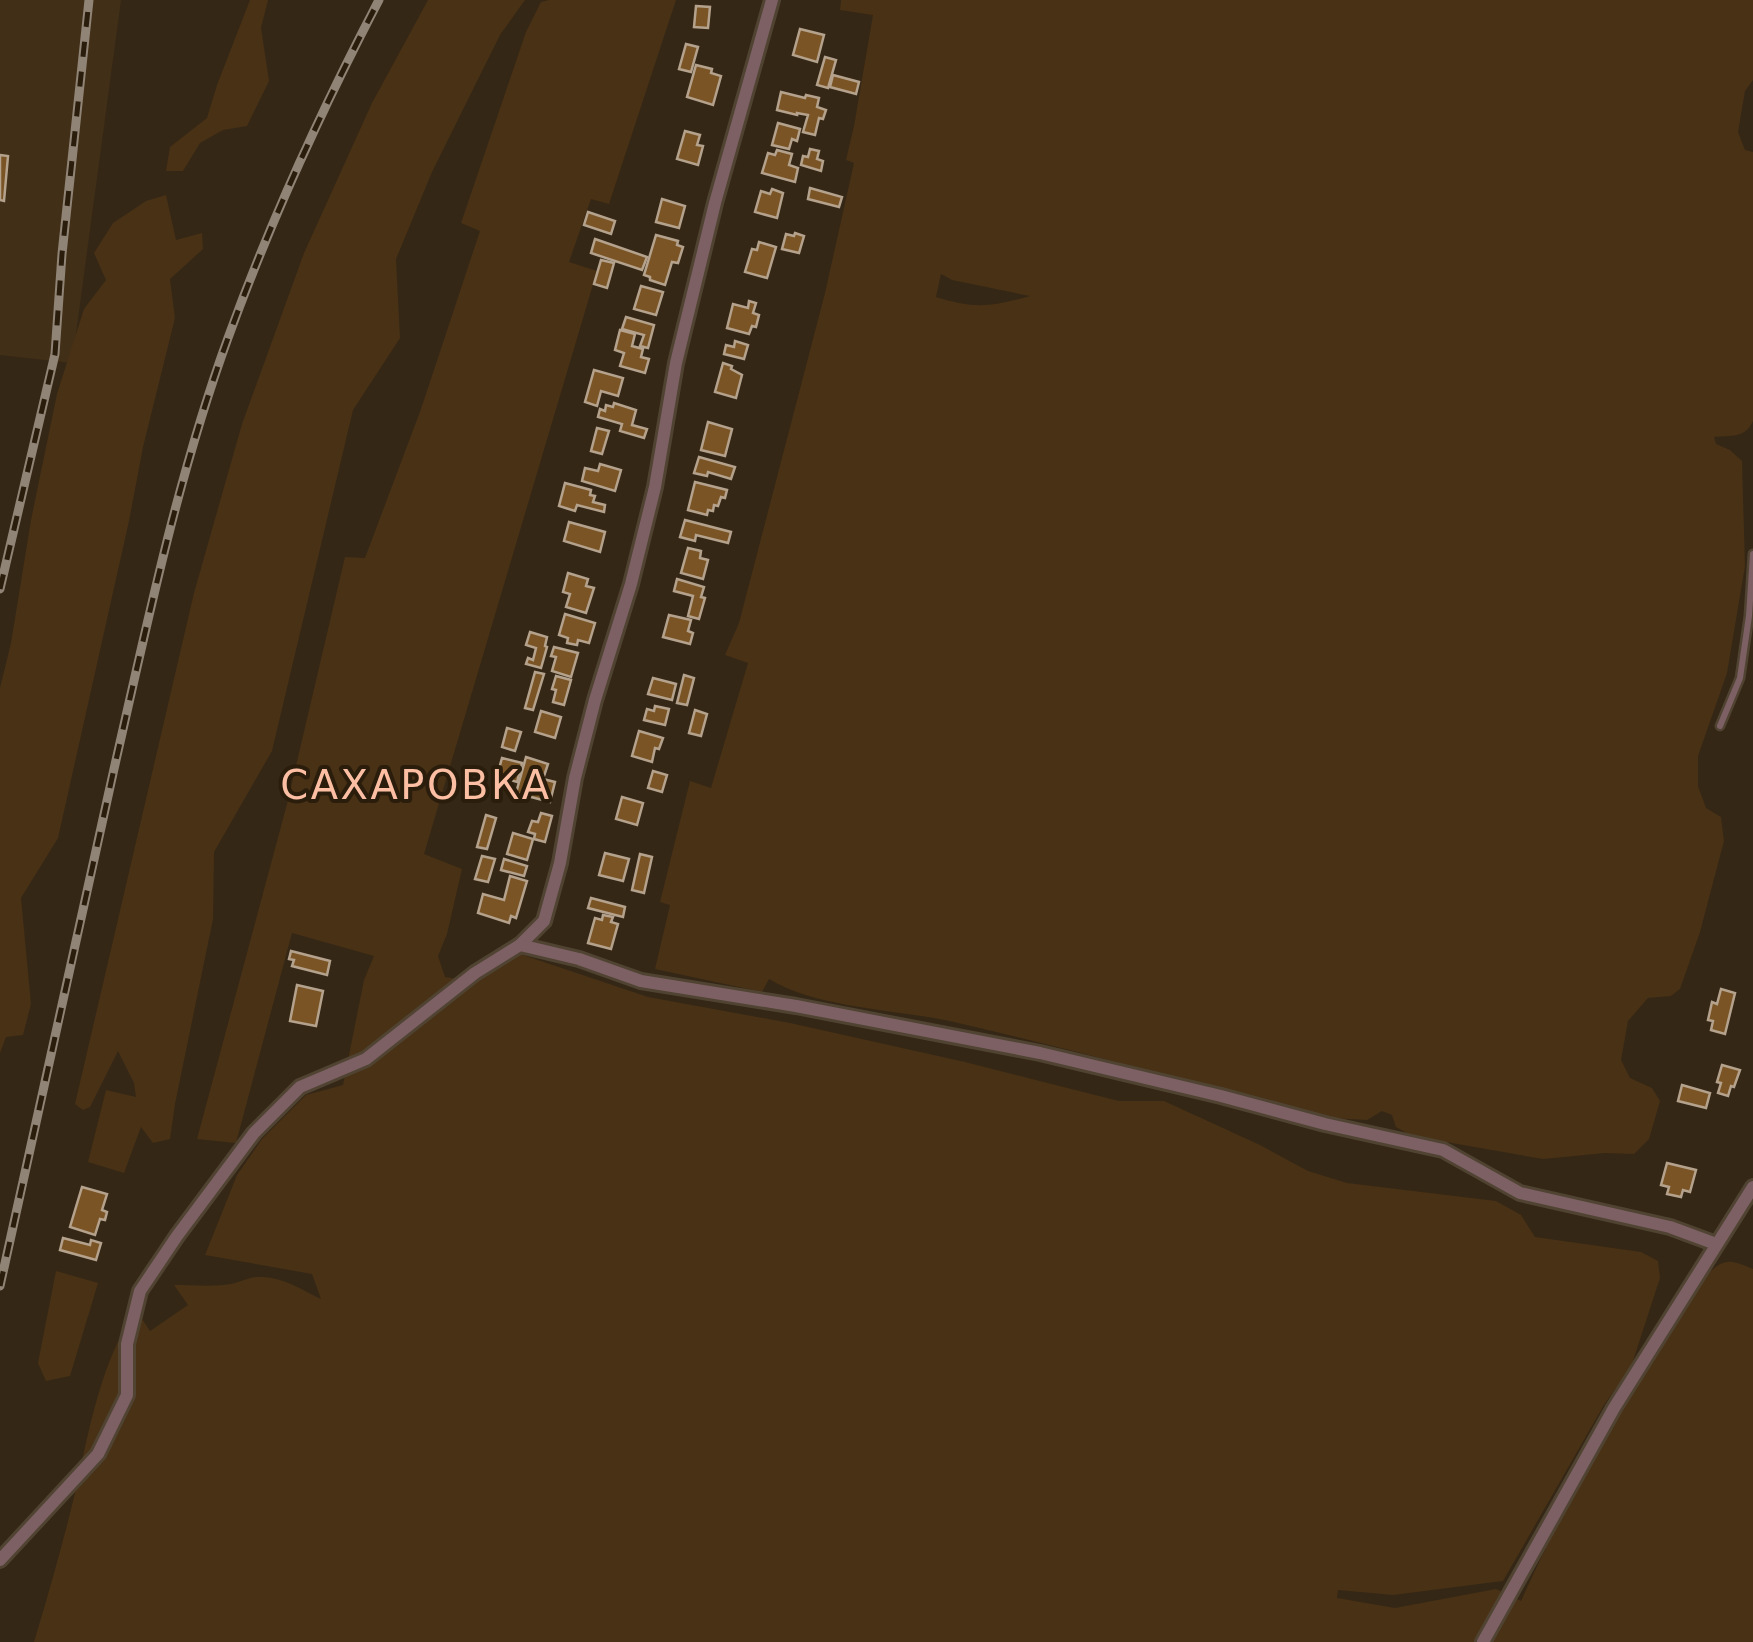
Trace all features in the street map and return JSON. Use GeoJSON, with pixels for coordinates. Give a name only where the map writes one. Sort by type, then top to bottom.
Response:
{"type":"FeatureCollection","features":[{"type":"Feature","properties":{"kind":"street"},"geometry":{"type":"LineString","coordinates":[[0,1560],[98,1454],[127,1395],[127,1344],[140,1291],[254,1133],[300,1087],[366,1059],[475,973],[520,945],[544,921],[583,747],[655,487],[676,362],[714,203],[772,0]]}},
{"type":"Feature","properties":{"kind":"street"},"geometry":{"type":"LineString","coordinates":[[520,945],[579,959],[640,981],[796,1006],[1040,1054],[1443,1150],[1520,1192],[1670,1227],[1716,1244]]}},
{"type":"Feature","properties":{"kind":"street"},"geometry":{"type":"LineString","coordinates":[[1483,1642],[1614,1408],[1753,1187]]}},
{"type":"Feature","properties":{"kind":"lane"},"geometry":{"type":"LineString","coordinates":[[1720,726],[1740,678],[1753,554]]}},
{"type":"Feature","properties":{"kind":"shaded area"},"geometry":{"type":"Polygon","coordinates":[[[0,0],[121,0],[72,363],[0,355],[0,0]]]}},
{"type":"Feature","properties":{"kind":"shaded area"},"geometry":{"type":"Polygon","coordinates":[[[250,0],[268,0],[261,28],[269,81],[247,126],[223,130],[200,143],[183,171],[166,171],[170,147],[207,118],[250,0]]]}},
{"type":"Feature","properties":{"kind":"shaded area"},"geometry":{"type":"Polygon","coordinates":[[[428,0],[525,0],[500,35],[432,172],[396,259],[400,338],[353,410],[272,751],[214,852],[213,919],[170,1139],[153,1143],[141,1127],[124,1173],[88,1162],[106,1090],[136,1097],[134,1083],[118,1051],[90,1107],[83,1110],[75,1104],[194,593],[242,424],[304,253],[372,103],[428,0]]]}},
{"type":"Feature","properties":{"kind":"shaded area"},"geometry":{"type":"Polygon","coordinates":[[[676,0],[609,204],[591,199],[569,262],[597,271],[424,854],[462,869],[438,956],[445,977],[474,982],[517,953],[648,997],[790,1023],[1119,1101],[1164,1101],[1308,1171],[1347,1183],[1496,1201],[1521,1215],[1535,1237],[1641,1252],[1658,1261],[1660,1278],[1631,1367],[1604,1405],[1503,1581],[1393,1595],[1338,1590],[1337,1598],[1395,1608],[1496,1589],[1521,1601],[1593,1458],[1700,1284],[1726,1262],[1753,1269],[1753,1642],[34,1642],[97,1398],[113,1352],[136,1310],[150,1331],[188,1305],[174,1285],[224,1285],[258,1277],[286,1282],[321,1299],[312,1274],[205,1255],[237,1175],[262,1139],[306,1095],[343,1085],[364,980],[374,956],[292,933],[236,1143],[197,1139],[287,804],[345,557],[365,558],[421,409],[480,231],[461,223],[526,32],[541,2],[676,0]]]}},
{"type":"Feature","properties":{"kind":"shaded area"},"geometry":{"type":"Polygon","coordinates":[[[841,0],[1753,0],[1753,80],[1745,91],[1738,132],[1745,150],[1753,152],[1753,421],[1742,433],[1714,437],[1716,444],[1742,461],[1745,566],[1727,673],[1698,756],[1698,786],[1706,808],[1721,817],[1724,841],[1680,989],[1671,996],[1648,998],[1628,1021],[1621,1060],[1630,1078],[1652,1088],[1660,1101],[1649,1139],[1634,1154],[1543,1159],[1412,1136],[1396,1127],[1392,1115],[1382,1111],[1367,1120],[1331,1118],[954,1022],[811,997],[769,979],[762,992],[655,969],[670,905],[660,902],[690,781],[711,788],[748,663],[725,655],[739,623],[825,293],[854,163],[846,160],[873,15],[840,10],[841,0]],[[941,274],[936,297],[983,305],[1030,296],[952,280],[941,274]]]}},
{"type":"Feature","properties":{"kind":"shaded area"},"geometry":{"type":"Polygon","coordinates":[[[166,195],[176,240],[202,233],[203,249],[170,279],[175,318],[58,838],[21,898],[31,1004],[23,1035],[6,1037],[0,1053],[0,688],[31,520],[57,394],[84,309],[106,280],[94,253],[113,223],[146,201],[166,195]]]}},
{"type":"Feature","properties":{"kind":"shaded area"},"geometry":{"type":"Polygon","coordinates":[[[56,1271],[98,1283],[70,1376],[46,1381],[38,1363],[56,1271]]]}},
{"type":"Feature","properties":{"kind":"building"},"geometry":{"type":"Polygon","coordinates":[[[696,6],[710,7],[708,28],[694,27],[696,6]]]}},
{"type":"Feature","properties":{"kind":"building"},"geometry":{"type":"Polygon","coordinates":[[[800,29],[824,35],[817,62],[793,55],[800,29]]]}},
{"type":"Feature","properties":{"kind":"building"},"geometry":{"type":"Polygon","coordinates":[[[686,44],[698,47],[691,72],[679,69],[686,44]]]}},
{"type":"Feature","properties":{"kind":"building"},"geometry":{"type":"Polygon","coordinates":[[[825,57],[836,60],[828,88],[817,85],[825,57]]]}},
{"type":"Feature","properties":{"kind":"building"},"geometry":{"type":"Polygon","coordinates":[[[696,65],[721,76],[713,105],[687,97],[696,65]]]}},
{"type":"Feature","properties":{"kind":"building"},"geometry":{"type":"Polygon","coordinates":[[[833,75],[859,82],[856,94],[830,87],[833,75]]]}},
{"type":"Feature","properties":{"kind":"building"},"geometry":{"type":"Polygon","coordinates":[[[781,92],[819,98],[817,107],[826,110],[823,119],[819,118],[815,135],[803,132],[808,115],[777,110],[781,92]]]}},
{"type":"Feature","properties":{"kind":"building"},"geometry":{"type":"Polygon","coordinates":[[[778,123],[800,129],[797,141],[792,139],[789,149],[772,145],[778,123]]]}},
{"type":"Feature","properties":{"kind":"building"},"geometry":{"type":"Polygon","coordinates":[[[685,131],[700,135],[697,145],[703,146],[698,165],[677,159],[685,131]]]}},
{"type":"Feature","properties":{"kind":"building"},"geometry":{"type":"Polygon","coordinates":[[[810,149],[819,151],[821,171],[801,165],[810,149]]]}},
{"type":"Feature","properties":{"kind":"building"},"geometry":{"type":"Polygon","coordinates":[[[777,150],[792,154],[789,165],[798,168],[795,182],[762,173],[768,153],[775,155],[777,150]]]}},
{"type":"Feature","properties":{"kind":"building"},"geometry":{"type":"Polygon","coordinates":[[[0,155],[8,156],[4,201],[0,200],[0,155]]]}},
{"type":"Feature","properties":{"kind":"building"},"geometry":{"type":"Polygon","coordinates":[[[810,188],[842,197],[839,207],[808,199],[810,188]]]}},
{"type":"Feature","properties":{"kind":"building"},"geometry":{"type":"Polygon","coordinates":[[[772,189],[783,193],[777,218],[755,212],[761,191],[770,194],[772,189]]]}},
{"type":"Feature","properties":{"kind":"building"},"geometry":{"type":"Polygon","coordinates":[[[662,199],[685,206],[679,228],[656,222],[662,199]]]}},
{"type":"Feature","properties":{"kind":"building"},"geometry":{"type":"Polygon","coordinates":[[[588,212],[615,221],[611,234],[584,225],[588,212]]]}},
{"type":"Feature","properties":{"kind":"building"},"geometry":{"type":"Polygon","coordinates":[[[786,234],[804,236],[799,253],[782,249],[786,234]]]}},
{"type":"Feature","properties":{"kind":"building"},"geometry":{"type":"Polygon","coordinates":[[[656,235],[678,241],[677,245],[683,247],[678,263],[672,262],[665,285],[644,275],[656,235]]]}},
{"type":"Feature","properties":{"kind":"building"},"geometry":{"type":"Polygon","coordinates":[[[595,239],[647,257],[642,270],[591,253],[595,239]]]}},
{"type":"Feature","properties":{"kind":"building"},"geometry":{"type":"Polygon","coordinates":[[[759,242],[776,247],[767,278],[745,272],[752,249],[757,250],[759,242]]]}},
{"type":"Feature","properties":{"kind":"building"},"geometry":{"type":"Polygon","coordinates":[[[601,260],[614,263],[607,288],[594,284],[601,260]]]}},
{"type":"Feature","properties":{"kind":"building"},"geometry":{"type":"Polygon","coordinates":[[[641,286],[663,292],[656,315],[634,309],[641,286]]]}},
{"type":"Feature","properties":{"kind":"building"},"geometry":{"type":"Polygon","coordinates":[[[749,301],[756,303],[756,327],[752,326],[749,334],[727,328],[733,304],[748,308],[749,301]]]}},
{"type":"Feature","properties":{"kind":"building"},"geometry":{"type":"Polygon","coordinates":[[[626,317],[654,325],[648,348],[640,346],[644,335],[622,329],[626,317]]]}},
{"type":"Feature","properties":{"kind":"building"},"geometry":{"type":"Polygon","coordinates":[[[620,330],[635,334],[632,346],[643,349],[641,357],[649,359],[645,373],[620,366],[624,353],[615,350],[620,330]]]}},
{"type":"Feature","properties":{"kind":"building"},"geometry":{"type":"Polygon","coordinates":[[[735,341],[748,345],[744,359],[724,354],[726,345],[734,347],[735,341]]]}},
{"type":"Feature","properties":{"kind":"building"},"geometry":{"type":"Polygon","coordinates":[[[723,363],[742,375],[736,398],[715,392],[723,363]]]}},
{"type":"Feature","properties":{"kind":"building"},"geometry":{"type":"Polygon","coordinates":[[[594,370],[623,378],[618,396],[601,391],[597,406],[585,402],[594,370]]]}},
{"type":"Feature","properties":{"kind":"building"},"geometry":{"type":"Polygon","coordinates":[[[614,403],[636,410],[632,425],[647,429],[644,438],[620,431],[622,424],[598,417],[600,409],[605,411],[606,405],[613,407],[614,403]]]}},
{"type":"Feature","properties":{"kind":"building"},"geometry":{"type":"Polygon","coordinates":[[[708,422],[732,429],[725,456],[701,450],[708,422]]]}},
{"type":"Feature","properties":{"kind":"building"},"geometry":{"type":"Polygon","coordinates":[[[597,428],[609,431],[602,454],[591,451],[597,428]]]}},
{"type":"Feature","properties":{"kind":"building"},"geometry":{"type":"Polygon","coordinates":[[[699,457],[735,467],[731,479],[708,472],[707,476],[694,473],[699,457]]]}},
{"type":"Feature","properties":{"kind":"building"},"geometry":{"type":"Polygon","coordinates":[[[600,464],[621,470],[615,491],[582,481],[585,468],[598,471],[600,464]]]}},
{"type":"Feature","properties":{"kind":"building"},"geometry":{"type":"Polygon","coordinates":[[[695,482],[727,490],[725,498],[721,497],[718,506],[714,505],[707,515],[688,510],[695,482]]]}},
{"type":"Feature","properties":{"kind":"building"},"geometry":{"type":"Polygon","coordinates":[[[565,483],[591,490],[593,502],[605,505],[604,512],[577,505],[575,511],[559,506],[565,483]]]}},
{"type":"Feature","properties":{"kind":"building"},"geometry":{"type":"Polygon","coordinates":[[[685,520],[731,532],[728,543],[696,535],[695,541],[680,537],[685,520]]]}},
{"type":"Feature","properties":{"kind":"building"},"geometry":{"type":"Polygon","coordinates":[[[569,522],[605,532],[600,552],[564,541],[569,522]]]}},
{"type":"Feature","properties":{"kind":"building"},"geometry":{"type":"Polygon","coordinates":[[[688,548],[701,551],[700,558],[708,560],[703,579],[681,573],[688,548]]]}},
{"type":"Feature","properties":{"kind":"building"},"geometry":{"type":"Polygon","coordinates":[[[568,573],[588,579],[586,586],[594,588],[586,613],[566,607],[570,594],[563,592],[568,573]]]}},
{"type":"Feature","properties":{"kind":"building"},"geometry":{"type":"Polygon","coordinates":[[[677,579],[704,587],[699,619],[688,616],[693,596],[674,591],[677,579]]]}},
{"type":"Feature","properties":{"kind":"building"},"geometry":{"type":"Polygon","coordinates":[[[565,614],[595,623],[589,643],[567,643],[568,638],[559,635],[565,614]]]}},
{"type":"Feature","properties":{"kind":"building"},"geometry":{"type":"Polygon","coordinates":[[[669,615],[691,620],[690,644],[663,637],[669,615]]]}},
{"type":"Feature","properties":{"kind":"building"},"geometry":{"type":"Polygon","coordinates":[[[530,632],[547,637],[541,668],[526,664],[528,658],[533,660],[536,648],[526,645],[530,632]]]}},
{"type":"Feature","properties":{"kind":"building"},"geometry":{"type":"Polygon","coordinates":[[[554,647],[578,653],[571,677],[552,671],[554,647]]]}},
{"type":"Feature","properties":{"kind":"building"},"geometry":{"type":"Polygon","coordinates":[[[535,672],[544,674],[533,710],[525,708],[535,672]]]}},
{"type":"Feature","properties":{"kind":"building"},"geometry":{"type":"Polygon","coordinates":[[[684,675],[694,678],[687,705],[677,703],[684,675]]]}},
{"type":"Feature","properties":{"kind":"building"},"geometry":{"type":"Polygon","coordinates":[[[556,676],[571,680],[564,705],[553,702],[556,676]]]}},
{"type":"Feature","properties":{"kind":"building"},"geometry":{"type":"Polygon","coordinates":[[[653,678],[676,684],[672,700],[648,694],[653,678]]]}},
{"type":"Feature","properties":{"kind":"building"},"geometry":{"type":"Polygon","coordinates":[[[655,706],[669,709],[665,725],[644,720],[647,709],[654,711],[655,706]]]}},
{"type":"Feature","properties":{"kind":"building"},"geometry":{"type":"Polygon","coordinates":[[[695,710],[707,714],[701,736],[689,733],[695,710]]]}},
{"type":"Feature","properties":{"kind":"building"},"geometry":{"type":"Polygon","coordinates":[[[541,711],[561,717],[555,738],[535,732],[541,711]]]}},
{"type":"Feature","properties":{"kind":"building"},"geometry":{"type":"Polygon","coordinates":[[[507,728],[521,732],[515,751],[502,747],[507,728]]]}},
{"type":"Feature","properties":{"kind":"building"},"geometry":{"type":"Polygon","coordinates":[[[639,731],[663,738],[659,749],[655,748],[652,762],[632,756],[639,731]]]}},
{"type":"Feature","properties":{"kind":"building"},"geometry":{"type":"Polygon","coordinates":[[[526,757],[548,764],[543,779],[555,782],[550,802],[516,793],[526,757]]]}},
{"type":"Feature","properties":{"kind":"building"},"geometry":{"type":"Polygon","coordinates":[[[502,758],[522,763],[517,782],[497,776],[502,758]]]}},
{"type":"Feature","properties":{"kind":"building"},"geometry":{"type":"Polygon","coordinates":[[[653,771],[667,775],[662,792],[648,788],[653,771]]]}},
{"type":"Feature","properties":{"kind":"building"},"geometry":{"type":"Polygon","coordinates":[[[622,797],[643,803],[637,825],[616,819],[622,797]]]}},
{"type":"Feature","properties":{"kind":"building"},"geometry":{"type":"Polygon","coordinates":[[[541,813],[552,816],[545,842],[528,832],[541,813]]]}},
{"type":"Feature","properties":{"kind":"building"},"geometry":{"type":"Polygon","coordinates":[[[486,815],[496,818],[487,849],[477,847],[486,815]]]}},
{"type":"Feature","properties":{"kind":"building"},"geometry":{"type":"Polygon","coordinates":[[[513,833],[533,839],[527,860],[507,854],[513,833]]]}},
{"type":"Feature","properties":{"kind":"building"},"geometry":{"type":"Polygon","coordinates":[[[605,853],[629,859],[623,881],[599,875],[605,853]]]}},
{"type":"Feature","properties":{"kind":"building"},"geometry":{"type":"Polygon","coordinates":[[[640,854],[652,857],[644,893],[632,890],[640,854]]]}},
{"type":"Feature","properties":{"kind":"building"},"geometry":{"type":"Polygon","coordinates":[[[482,856],[495,859],[488,882],[475,879],[482,856]]]}},
{"type":"Feature","properties":{"kind":"building"},"geometry":{"type":"Polygon","coordinates":[[[504,859],[527,866],[524,876],[501,870],[504,859]]]}},
{"type":"Feature","properties":{"kind":"building"},"geometry":{"type":"Polygon","coordinates":[[[510,876],[527,881],[516,918],[511,916],[509,923],[478,913],[483,894],[504,900],[510,876]]]}},
{"type":"Feature","properties":{"kind":"building"},"geometry":{"type":"Polygon","coordinates":[[[591,898],[625,907],[623,917],[588,908],[591,898]]]}},
{"type":"Feature","properties":{"kind":"building"},"geometry":{"type":"Polygon","coordinates":[[[603,915],[613,917],[611,922],[618,924],[611,949],[588,943],[595,918],[602,920],[603,915]]]}},
{"type":"Feature","properties":{"kind":"building"},"geometry":{"type":"Polygon","coordinates":[[[291,951],[330,961],[327,975],[292,966],[291,951]]]}},
{"type":"Feature","properties":{"kind":"building"},"geometry":{"type":"Polygon","coordinates":[[[297,985],[323,991],[316,1026],[290,1021],[297,985]]]}},
{"type":"Feature","properties":{"kind":"building"},"geometry":{"type":"Polygon","coordinates":[[[1721,989],[1735,993],[1725,1034],[1711,1030],[1713,1021],[1708,1020],[1712,1002],[1717,1004],[1721,989]]]}},
{"type":"Feature","properties":{"kind":"building"},"geometry":{"type":"Polygon","coordinates":[[[1722,1065],[1740,1070],[1728,1096],[1718,1093],[1722,1065]]]}},
{"type":"Feature","properties":{"kind":"building"},"geometry":{"type":"Polygon","coordinates":[[[1682,1085],[1710,1093],[1706,1108],[1678,1101],[1682,1085]]]}},
{"type":"Feature","properties":{"kind":"building"},"geometry":{"type":"Polygon","coordinates":[[[1667,1163],[1696,1170],[1690,1192],[1683,1190],[1681,1197],[1667,1194],[1669,1187],[1661,1185],[1667,1163]]]}},
{"type":"Feature","properties":{"kind":"building"},"geometry":{"type":"Polygon","coordinates":[[[82,1187],[107,1194],[102,1210],[107,1212],[105,1220],[100,1219],[95,1235],[70,1227],[82,1187]]]}},
{"type":"Feature","properties":{"kind":"building"},"geometry":{"type":"Polygon","coordinates":[[[63,1238],[90,1245],[91,1240],[101,1243],[96,1260],[60,1250],[63,1238]]]}},
{"type":"Feature","properties":{"kind":"railway"},"geometry":{"type":"LineString","coordinates":[[0,589],[55,354],[89,0]]}},
{"type":"Feature","properties":{"kind":"railway"},"geometry":{"type":"LineString","coordinates":[[0,1286],[139,661],[193,444],[228,338],[279,209],[379,0]]}},
{"type":"Feature","properties":{"kind":"district","name":"САХАРОВКА"},"geometry":{"type":"Point","coordinates":[416,785]}}]}
